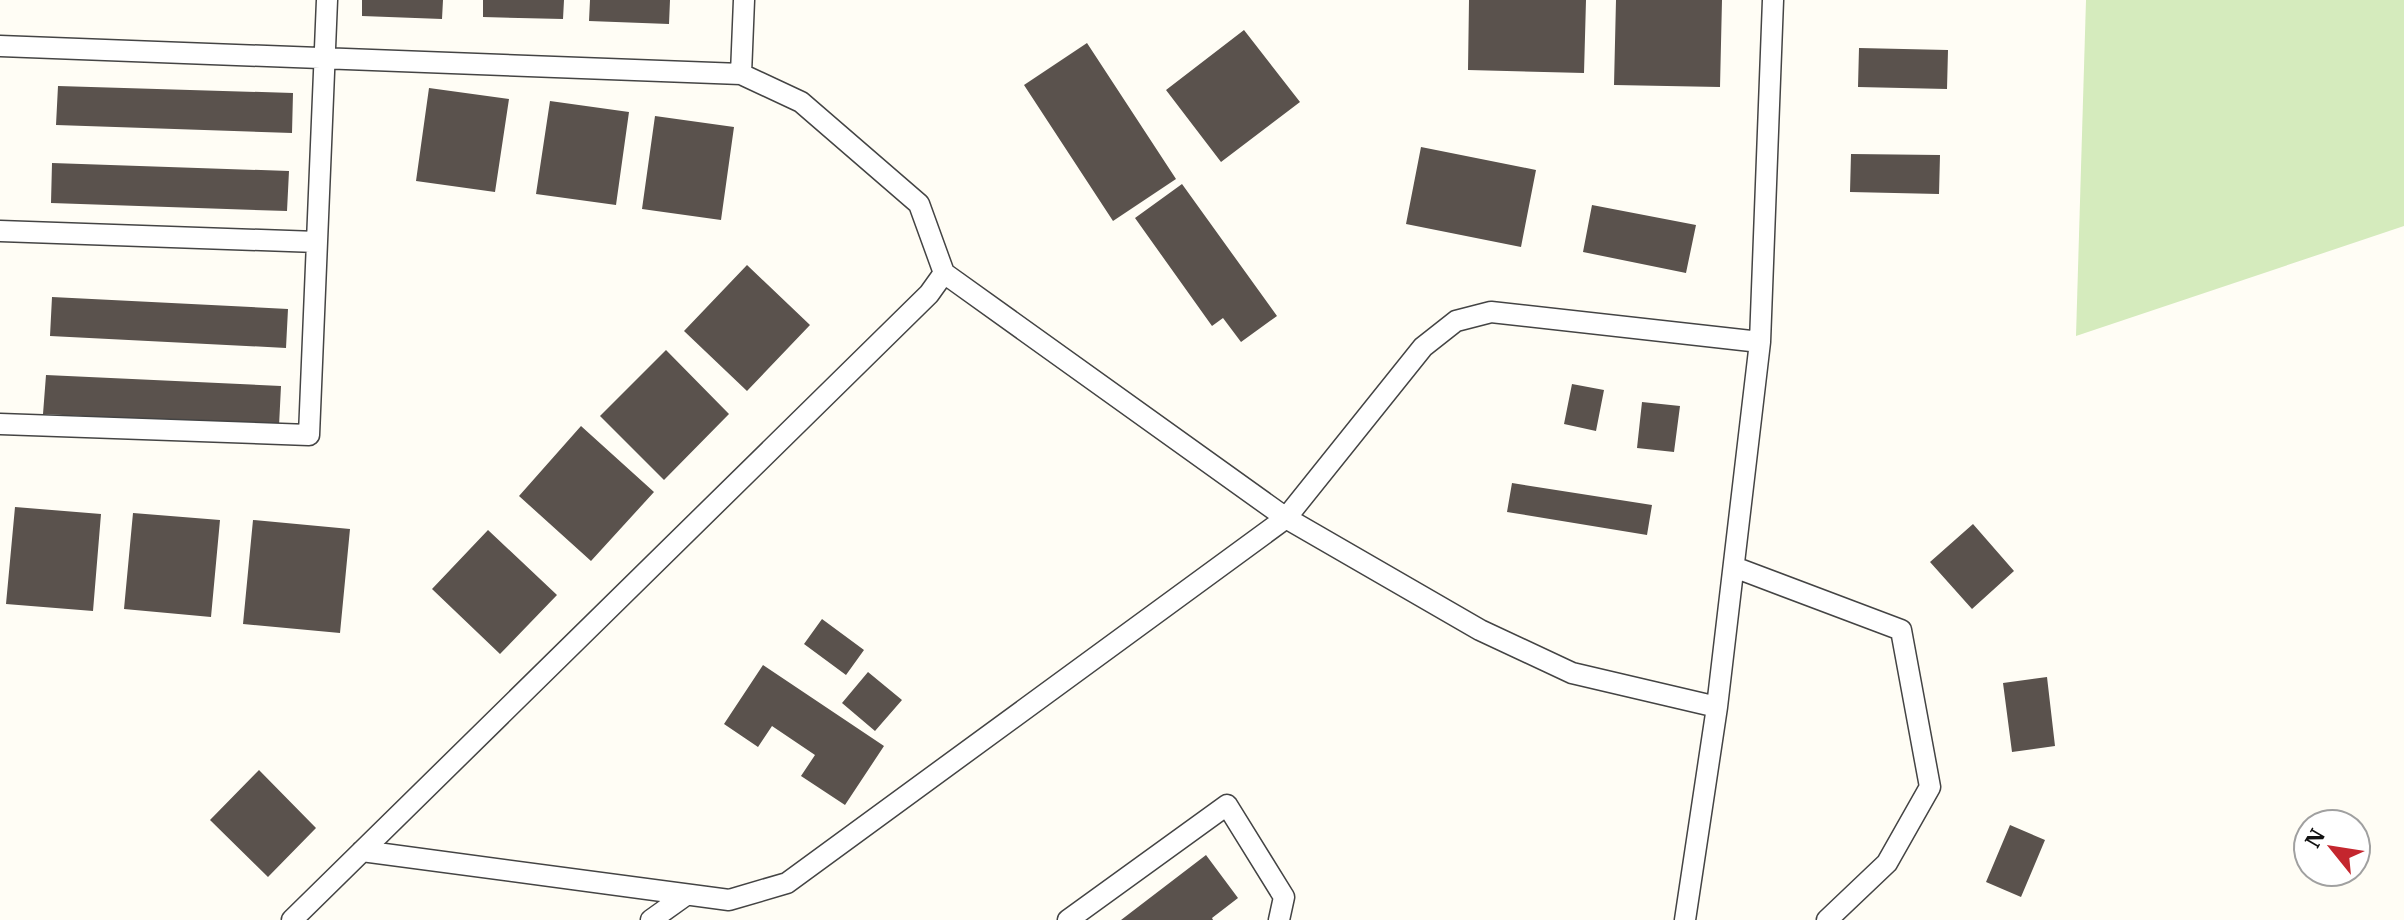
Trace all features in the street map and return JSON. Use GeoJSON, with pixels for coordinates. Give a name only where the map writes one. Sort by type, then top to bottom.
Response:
{"type":"FeatureCollection","features":[{"type":"Feature","properties":{"kind":"lane"},"geometry":{"type":"LineString","coordinates":[[0,424],[309,435],[327,0]]}},
{"type":"Feature","properties":{"kind":"lane"},"geometry":{"type":"LineString","coordinates":[[741,74],[744,0]]}},
{"type":"Feature","properties":{"kind":"lane"},"geometry":{"type":"LineString","coordinates":[[1685,920],[1717,707],[1760,342],[1773,0]]}},
{"type":"Feature","properties":{"kind":"lane"},"geometry":{"type":"LineString","coordinates":[[0,46],[741,74],[801,102],[919,204],[944,273],[1286,518],[1480,630],[1572,673],[1717,707]]}},
{"type":"Feature","properties":{"kind":"lane"},"geometry":{"type":"LineString","coordinates":[[0,231],[317,242]]}},
{"type":"Feature","properties":{"kind":"lane"},"geometry":{"type":"LineString","coordinates":[[292,920],[918,305],[944,273]]}},
{"type":"Feature","properties":{"kind":"lane"},"geometry":{"type":"LineString","coordinates":[[362,851],[729,900],[787,883],[1286,518],[1423,347],[1456,321],[1491,312],[1760,342]]}},
{"type":"Feature","properties":{"kind":"lane"},"geometry":{"type":"LineString","coordinates":[[1734,567],[1901,630],[1930,787],[1887,863],[1827,920]]}},
{"type":"Feature","properties":{"kind":"lane"},"geometry":{"type":"LineString","coordinates":[[1068,920],[1227,805],[1284,897],[1279,920]]}},
{"type":"Feature","properties":{"kind":"lane"},"geometry":{"type":"LineString","coordinates":[[651,920],[686,895]]}},
{"type":"Feature","properties":{"kind":"green space"},"geometry":{"type":"Polygon","coordinates":[[[2086,0],[2404,0],[2404,226],[2076,336],[2086,0]]]}},
{"type":"Feature","properties":{"kind":"building"},"geometry":{"type":"Polygon","coordinates":[[[362,0],[443,0],[442,19],[362,16],[362,0]]]}},
{"type":"Feature","properties":{"kind":"building"},"geometry":{"type":"Polygon","coordinates":[[[483,0],[564,0],[563,19],[483,17],[483,0]]]}},
{"type":"Feature","properties":{"kind":"building"},"geometry":{"type":"Polygon","coordinates":[[[590,0],[670,0],[669,24],[589,21],[590,0]]]}},
{"type":"Feature","properties":{"kind":"building"},"geometry":{"type":"Polygon","coordinates":[[[1469,0],[1586,0],[1584,73],[1468,70],[1469,0]]]}},
{"type":"Feature","properties":{"kind":"building"},"geometry":{"type":"Polygon","coordinates":[[[1616,0],[1722,0],[1720,87],[1614,85],[1616,0]]]}},
{"type":"Feature","properties":{"kind":"building"},"geometry":{"type":"Polygon","coordinates":[[[1244,30],[1300,102],[1221,162],[1166,90],[1244,30]]]}},
{"type":"Feature","properties":{"kind":"building"},"geometry":{"type":"Polygon","coordinates":[[[1087,43],[1176,179],[1113,221],[1024,85],[1087,43]]]}},
{"type":"Feature","properties":{"kind":"building"},"geometry":{"type":"Polygon","coordinates":[[[1859,48],[1948,50],[1947,89],[1858,87],[1859,48]]]}},
{"type":"Feature","properties":{"kind":"building"},"geometry":{"type":"Polygon","coordinates":[[[58,86],[293,93],[292,133],[56,125],[58,86]]]}},
{"type":"Feature","properties":{"kind":"building"},"geometry":{"type":"Polygon","coordinates":[[[429,88],[509,99],[495,192],[416,181],[429,88]]]}},
{"type":"Feature","properties":{"kind":"building"},"geometry":{"type":"Polygon","coordinates":[[[550,101],[629,112],[616,205],[536,194],[550,101]]]}},
{"type":"Feature","properties":{"kind":"building"},"geometry":{"type":"Polygon","coordinates":[[[655,116],[734,127],[721,220],[642,209],[655,116]]]}},
{"type":"Feature","properties":{"kind":"building"},"geometry":{"type":"Polygon","coordinates":[[[1421,147],[1536,170],[1521,247],[1406,224],[1421,147]]]}},
{"type":"Feature","properties":{"kind":"building"},"geometry":{"type":"Polygon","coordinates":[[[1851,154],[1940,155],[1939,194],[1850,192],[1851,154]]]}},
{"type":"Feature","properties":{"kind":"building"},"geometry":{"type":"Polygon","coordinates":[[[52,163],[289,171],[287,211],[51,203],[52,163]]]}},
{"type":"Feature","properties":{"kind":"building"},"geometry":{"type":"Polygon","coordinates":[[[1182,184],[1277,316],[1241,342],[1223,318],[1212,326],[1135,218],[1182,184]]]}},
{"type":"Feature","properties":{"kind":"building"},"geometry":{"type":"Polygon","coordinates":[[[1592,205],[1696,225],[1686,273],[1583,252],[1592,205]]]}},
{"type":"Feature","properties":{"kind":"building"},"geometry":{"type":"Polygon","coordinates":[[[747,265],[810,325],[747,391],[684,331],[747,265]]]}},
{"type":"Feature","properties":{"kind":"building"},"geometry":{"type":"Polygon","coordinates":[[[52,297],[288,309],[286,348],[50,336],[52,297]]]}},
{"type":"Feature","properties":{"kind":"building"},"geometry":{"type":"Polygon","coordinates":[[[666,350],[729,414],[664,480],[600,416],[666,350]]]}},
{"type":"Feature","properties":{"kind":"building"},"geometry":{"type":"Polygon","coordinates":[[[46,375],[281,386],[279,426],[43,414],[46,375]]]}},
{"type":"Feature","properties":{"kind":"building"},"geometry":{"type":"Polygon","coordinates":[[[1572,384],[1604,390],[1596,431],[1564,424],[1572,384]]]}},
{"type":"Feature","properties":{"kind":"building"},"geometry":{"type":"Polygon","coordinates":[[[1642,402],[1680,406],[1674,452],[1637,448],[1642,402]]]}},
{"type":"Feature","properties":{"kind":"building"},"geometry":{"type":"Polygon","coordinates":[[[581,426],[654,492],[591,561],[519,496],[581,426]]]}},
{"type":"Feature","properties":{"kind":"building"},"geometry":{"type":"Polygon","coordinates":[[[1512,483],[1652,505],[1647,535],[1507,512],[1512,483]]]}},
{"type":"Feature","properties":{"kind":"building"},"geometry":{"type":"Polygon","coordinates":[[[15,507],[101,514],[93,611],[6,604],[15,507]]]}},
{"type":"Feature","properties":{"kind":"building"},"geometry":{"type":"Polygon","coordinates":[[[133,513],[220,520],[211,617],[124,609],[133,513]]]}},
{"type":"Feature","properties":{"kind":"building"},"geometry":{"type":"Polygon","coordinates":[[[253,520],[350,529],[340,633],[243,624],[253,520]]]}},
{"type":"Feature","properties":{"kind":"building"},"geometry":{"type":"Polygon","coordinates":[[[1973,524],[2014,571],[1972,609],[1930,562],[1973,524]]]}},
{"type":"Feature","properties":{"kind":"building"},"geometry":{"type":"Polygon","coordinates":[[[488,530],[557,595],[500,654],[432,589],[488,530]]]}},
{"type":"Feature","properties":{"kind":"building"},"geometry":{"type":"Polygon","coordinates":[[[822,619],[864,650],[846,675],[804,644],[822,619]]]}},
{"type":"Feature","properties":{"kind":"building"},"geometry":{"type":"Polygon","coordinates":[[[763,665],[884,746],[845,805],[801,776],[815,755],[772,726],[758,747],[724,724],[763,665]]]}},
{"type":"Feature","properties":{"kind":"building"},"geometry":{"type":"Polygon","coordinates":[[[868,672],[902,700],[875,731],[842,703],[868,672]]]}},
{"type":"Feature","properties":{"kind":"building"},"geometry":{"type":"Polygon","coordinates":[[[2047,677],[2055,746],[2012,752],[2003,683],[2047,677]]]}},
{"type":"Feature","properties":{"kind":"building"},"geometry":{"type":"Polygon","coordinates":[[[259,770],[316,828],[268,877],[210,820],[259,770]]]}},
{"type":"Feature","properties":{"kind":"building"},"geometry":{"type":"Polygon","coordinates":[[[2010,825],[2045,840],[2021,897],[1986,882],[2010,825]]]}},
{"type":"Feature","properties":{"kind":"building"},"geometry":{"type":"Polygon","coordinates":[[[1206,855],[1238,898],[1213,920],[1121,920],[1206,855]]]}}]}
